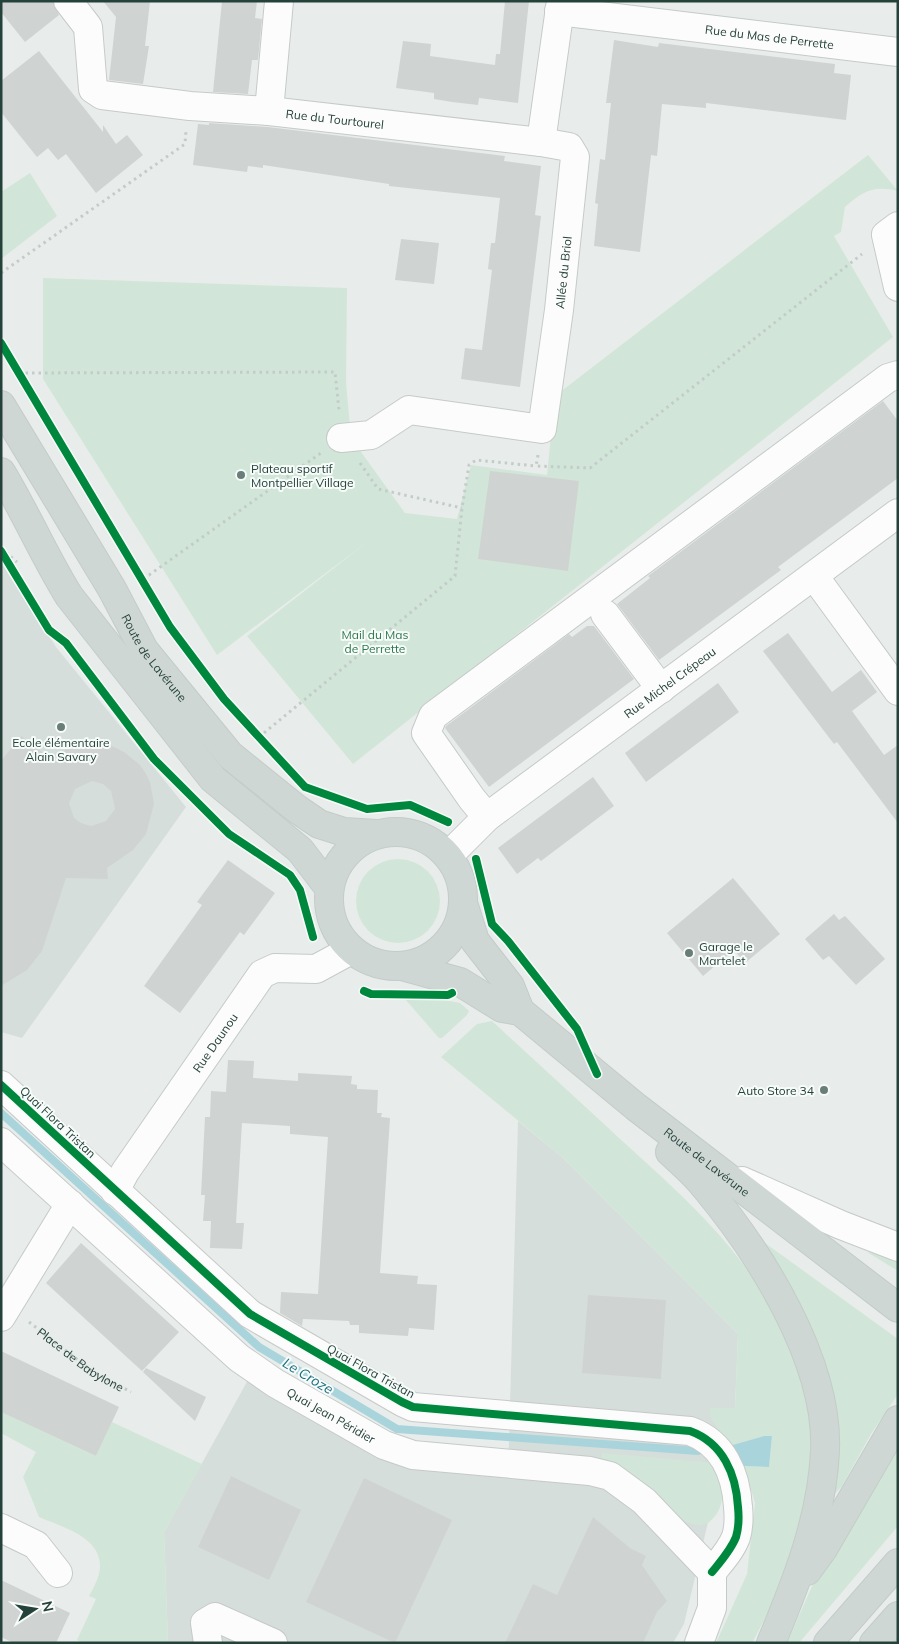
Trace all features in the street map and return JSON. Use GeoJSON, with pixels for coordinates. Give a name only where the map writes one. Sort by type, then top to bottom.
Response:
{"type":"FeatureCollection","features":[{"type":"Feature","properties":{"kind":"main road","name":"Route de Lavérune"},"geometry":{"type":"LineString","coordinates":[[1,405],[112,589],[144,650],[230,754],[297,809],[319,824],[344,832],[377,834]]}},
{"type":"Feature","properties":{"kind":"main road"},"geometry":{"type":"LineString","coordinates":[[1,472],[25,512],[51,568],[69,596],[213,779],[300,850],[329,888]]}},
{"type":"Feature","properties":{"kind":"main road"},"geometry":{"type":"LineString","coordinates":[[396,831],[416,834],[433,843],[448,856],[457,870],[462,886],[463,903],[459,922],[450,938],[437,952],[421,962],[402,966],[384,965],[367,960],[351,950],[337,932],[329,911],[329,888],[335,870],[345,854],[360,842],[377,834],[396,831]]}},
{"type":"Feature","properties":{"kind":"main road","name":"Route de Lavérune"},"geometry":{"type":"LineString","coordinates":[[463,903],[475,941],[510,986],[520,1011],[636,1107],[898,1308]]}},
{"type":"Feature","properties":{"kind":"main road","name":"Route de Lavérune"},"geometry":{"type":"LineString","coordinates":[[402,966],[460,982],[502,1008],[520,1011]]}},
{"type":"Feature","properties":{"kind":"main road"},"geometry":{"type":"LineString","coordinates":[[636,1107],[662,1144],[704,1185],[741,1233],[782,1301],[805,1348],[820,1403],[825,1449],[819,1506],[793,1591],[771,1643]]}},
{"type":"Feature","properties":{"kind":"main road"},"geometry":{"type":"LineString","coordinates":[[793,1591],[823,1549],[898,1420]]}},
{"type":"Feature","properties":{"kind":"main road"},"geometry":{"type":"LineString","coordinates":[[828,1643],[898,1563]]}},
{"type":"Feature","properties":{"kind":"main road"},"geometry":{"type":"LineString","coordinates":[[874,1643],[898,1616]]}},
{"type":"Feature","properties":{"kind":"street","name":"Rue du Tourtourel"},"geometry":{"type":"LineString","coordinates":[[68,1],[88,27],[93,89],[102,95],[190,106],[270,111],[541,142]]}},
{"type":"Feature","properties":{"kind":"street"},"geometry":{"type":"LineString","coordinates":[[270,111],[279,1]]}},
{"type":"Feature","properties":{"kind":"street"},"geometry":{"type":"LineString","coordinates":[[541,142],[560,6]]}},
{"type":"Feature","properties":{"kind":"street","name":"Rue du Mas de Perrette"},"geometry":{"type":"LineString","coordinates":[[560,6],[645,11],[898,52]]}},
{"type":"Feature","properties":{"kind":"street","name":"Allée du Briol"},"geometry":{"type":"LineString","coordinates":[[541,142],[569,147],[575,157],[559,310],[542,428]]}},
{"type":"Feature","properties":{"kind":"street"},"geometry":{"type":"LineString","coordinates":[[892,230],[898,287]]}},
{"type":"Feature","properties":{"kind":"street"},"geometry":{"type":"LineString","coordinates":[[479,808],[426,733],[433,716],[888,378],[898,376]]}},
{"type":"Feature","properties":{"kind":"street"},"geometry":{"type":"LineString","coordinates":[[341,438],[371,436],[409,410],[542,428]]}},
{"type":"Feature","properties":{"kind":"street","name":"Rue Michel Crépeau"},"geometry":{"type":"LineString","coordinates":[[448,856],[479,808],[662,689],[898,513]]}},
{"type":"Feature","properties":{"kind":"street"},"geometry":{"type":"LineString","coordinates":[[814,576],[898,691]]}},
{"type":"Feature","properties":{"kind":"street"},"geometry":{"type":"LineString","coordinates":[[605,614],[662,689]]}},
{"type":"Feature","properties":{"kind":"street","name":"Rue Daunou"},"geometry":{"type":"LineString","coordinates":[[115,1191],[125,1172],[262,974],[276,968],[316,969],[351,950]]}},
{"type":"Feature","properties":{"kind":"street","name":"Quai Flora Tristan"},"geometry":{"type":"LineString","coordinates":[[1,1085],[250,1314],[413,1407],[680,1430],[699,1434],[720,1452],[730,1467],[736,1486],[739,1524],[736,1537],[729,1550],[712,1572]]}},
{"type":"Feature","properties":{"kind":"street","name":"Quai Jean Péridier"},"geometry":{"type":"LineString","coordinates":[[1,1142],[239,1358],[275,1383],[384,1445],[414,1454],[590,1471],[610,1476],[644,1501],[712,1572]]}},
{"type":"Feature","properties":{"kind":"street"},"geometry":{"type":"LineString","coordinates":[[717,1170],[783,1200],[898,1247]]}},
{"type":"Feature","properties":{"kind":"street"},"geometry":{"type":"LineString","coordinates":[[5,1312],[70,1204]]}},
{"type":"Feature","properties":{"kind":"street"},"geometry":{"type":"LineString","coordinates":[[1,1528],[36,1545],[58,1573]]}},
{"type":"Feature","properties":{"kind":"street"},"geometry":{"type":"LineString","coordinates":[[699,1643],[712,1608],[712,1572]]}},
{"type":"Feature","properties":{"kind":"street"},"geometry":{"type":"LineString","coordinates":[[208,1643],[204,1623],[215,1617],[273,1643]]}},
{"type":"Feature","properties":{"kind":"path"},"geometry":{"type":"LineString","coordinates":[[1,273],[185,144],[190,106]]}},
{"type":"Feature","properties":{"kind":"path"},"geometry":{"type":"LineString","coordinates":[[259,737],[455,576],[462,508],[469,465],[476,460],[536,466],[590,468],[892,230]]}},
{"type":"Feature","properties":{"kind":"path"},"geometry":{"type":"LineString","coordinates":[[16,369],[335,372],[341,438],[378,489],[462,508]]}},
{"type":"Feature","properties":{"kind":"path"},"geometry":{"type":"LineString","coordinates":[[16,369],[24,381]]}},
{"type":"Feature","properties":{"kind":"path"},"geometry":{"type":"LineString","coordinates":[[536,466],[542,428]]}},
{"type":"Feature","properties":{"kind":"path"},"geometry":{"type":"LineString","coordinates":[[112,589],[126,578],[149,575],[341,438]]}},
{"type":"Feature","properties":{"kind":"path"},"geometry":{"type":"LineString","coordinates":[[1,550],[34,578],[51,568]]}},
{"type":"Feature","properties":{"kind":"path"},"geometry":{"type":"LineString","coordinates":[[1,550],[11,567]]}},
{"type":"Feature","properties":{"kind":"path"},"geometry":{"type":"LineString","coordinates":[[133,568],[144,585]]}},
{"type":"Feature","properties":{"kind":"path"},"geometry":{"type":"LineString","coordinates":[[253,731],[266,744]]}},
{"type":"Feature","properties":{"kind":"shaded area","name":"Ecole élémentaire Alain Savary"},"geometry":{"type":"Polygon","coordinates":[[[1,562],[56,647],[186,807],[22,1038],[1,1032],[1,562]]]}},
{"type":"Feature","properties":{"kind":"shaded area"},"geometry":{"type":"Polygon","coordinates":[[[518,1121],[562,1157],[738,1334],[735,1408],[684,1624],[673,1643],[168,1643],[164,1532],[249,1378],[392,1462],[508,1476],[518,1121]]]}},
{"type":"Feature","properties":{"kind":"green space","name":"Mail du Mas de Perrette"},"geometry":{"type":"Polygon","coordinates":[[[868,155],[898,191],[875,189],[857,197],[845,207],[841,232],[834,236],[893,337],[353,764],[247,636],[367,542],[217,655],[43,379],[43,278],[347,288],[346,382],[351,438],[405,513],[457,519],[471,465],[547,475],[555,396],[868,155]]]}},
{"type":"Feature","properties":{"kind":"green space"},"geometry":{"type":"Polygon","coordinates":[[[30,173],[57,216],[1,259],[1,192],[30,173]]]}},
{"type":"Feature","properties":{"kind":"green space"},"geometry":{"type":"Polygon","coordinates":[[[390,859],[406,859],[422,866],[433,877],[440,893],[437,917],[428,931],[422,936],[406,943],[390,943],[374,936],[363,925],[356,909],[356,893],[363,877],[374,866],[390,859]]]}},
{"type":"Feature","properties":{"kind":"green space"},"geometry":{"type":"Polygon","coordinates":[[[429,997],[460,1003],[469,1011],[442,1038],[439,1038],[405,999],[429,997]]]}},
{"type":"Feature","properties":{"kind":"green space"},"geometry":{"type":"Polygon","coordinates":[[[492,1021],[702,1216],[748,1271],[768,1303],[785,1337],[799,1375],[809,1411],[812,1434],[812,1460],[809,1487],[796,1542],[776,1595],[752,1643],[716,1643],[747,1574],[755,1503],[744,1466],[769,1467],[772,1436],[764,1436],[729,1446],[711,1418],[710,1408],[735,1408],[738,1334],[562,1157],[441,1057],[477,1024],[492,1021]]]}},
{"type":"Feature","properties":{"kind":"green space"},"geometry":{"type":"Polygon","coordinates":[[[765,1243],[898,1339],[898,1394],[871,1434],[842,1486],[832,1497],[765,1243]]]}},
{"type":"Feature","properties":{"kind":"green space"},"geometry":{"type":"Polygon","coordinates":[[[867,1252],[898,1258],[898,1271],[867,1252]]]}},
{"type":"Feature","properties":{"kind":"green space"},"geometry":{"type":"Polygon","coordinates":[[[1,1412],[96,1456],[112,1422],[202,1464],[164,1532],[168,1643],[83,1643],[77,1640],[96,1599],[89,1596],[99,1574],[98,1556],[94,1547],[78,1534],[39,1517],[23,1477],[36,1452],[1,1433],[1,1412]]]}},
{"type":"Feature","properties":{"kind":"green space"},"geometry":{"type":"Polygon","coordinates":[[[898,1445],[898,1526],[799,1643],[787,1643],[812,1586],[898,1445]]]}},
{"type":"Feature","properties":{"kind":"green space"},"geometry":{"type":"Polygon","coordinates":[[[602,1453],[713,1463],[722,1494],[719,1509],[708,1523],[699,1525],[686,1522],[601,1462],[602,1453]]]}},
{"type":"Feature","properties":{"kind":"water"},"geometry":{"type":"Polygon","coordinates":[[[764,1436],[772,1436],[769,1467],[744,1466],[729,1446],[764,1436]]]}},
{"type":"Feature","properties":{"kind":"building"},"geometry":{"type":"Polygon","coordinates":[[[1,1],[53,1],[59,15],[25,42],[1,12],[1,1]]]}},
{"type":"Feature","properties":{"kind":"building"},"geometry":{"type":"Polygon","coordinates":[[[103,1],[150,1],[145,46],[149,46],[143,84],[109,80],[116,17],[103,1]]]}},
{"type":"Feature","properties":{"kind":"building"},"geometry":{"type":"Polygon","coordinates":[[[222,1],[257,1],[255,18],[262,19],[258,60],[252,60],[248,94],[213,92],[222,1]]]}},
{"type":"Feature","properties":{"kind":"building"},"geometry":{"type":"Polygon","coordinates":[[[505,1],[529,1],[518,103],[479,98],[478,105],[452,102],[434,99],[434,93],[396,88],[403,41],[431,44],[430,56],[495,65],[496,54],[500,54],[505,1]]]}},
{"type":"Feature","properties":{"kind":"building"},"geometry":{"type":"Polygon","coordinates":[[[614,40],[658,47],[659,43],[835,64],[834,73],[851,75],[846,120],[706,103],[706,108],[662,104],[657,156],[651,155],[640,252],[594,246],[598,204],[595,203],[600,159],[605,160],[611,103],[606,103],[614,40]]]}},
{"type":"Feature","properties":{"kind":"building"},"geometry":{"type":"Polygon","coordinates":[[[39,51],[103,132],[103,125],[116,144],[127,135],[143,155],[96,193],[66,154],[58,160],[48,148],[37,157],[1,112],[1,81],[39,51]]]}},
{"type":"Feature","properties":{"kind":"building"},"geometry":{"type":"Polygon","coordinates":[[[209,123],[268,127],[505,156],[504,161],[541,166],[535,215],[541,216],[520,387],[461,379],[465,348],[482,350],[492,270],[488,269],[491,243],[495,243],[500,198],[389,186],[389,184],[263,165],[263,168],[248,166],[247,172],[193,165],[198,124],[209,125],[209,123]]]}},
{"type":"Feature","properties":{"kind":"building"},"geometry":{"type":"Polygon","coordinates":[[[401,239],[439,243],[434,284],[395,280],[401,239]]]}},
{"type":"Feature","properties":{"kind":"building"},"geometry":{"type":"Polygon","coordinates":[[[883,401],[898,421],[898,478],[778,567],[781,570],[659,660],[617,604],[650,578],[648,576],[883,401]]]}},
{"type":"Feature","properties":{"kind":"building"},"geometry":{"type":"Polygon","coordinates":[[[490,471],[579,481],[568,571],[478,559],[490,471]]]}},
{"type":"Feature","properties":{"kind":"building"},"geometry":{"type":"Polygon","coordinates":[[[587,626],[594,626],[634,679],[489,787],[445,728],[446,726],[569,634],[572,637],[587,626]]]}},
{"type":"Feature","properties":{"kind":"building"},"geometry":{"type":"Polygon","coordinates":[[[788,633],[832,692],[861,670],[877,692],[852,711],[884,755],[898,745],[898,823],[837,742],[834,744],[763,651],[788,633]]]}},
{"type":"Feature","properties":{"kind":"building"},"geometry":{"type":"Polygon","coordinates":[[[718,683],[739,712],[646,782],[625,753],[718,683]]]}},
{"type":"Feature","properties":{"kind":"building"},"geometry":{"type":"Polygon","coordinates":[[[21,736],[50,758],[70,747],[100,740],[124,752],[140,765],[150,782],[154,804],[146,834],[133,850],[107,868],[108,879],[66,878],[42,951],[27,970],[1,986],[1,761],[21,736]],[[92,781],[75,789],[69,803],[74,818],[81,823],[91,826],[106,821],[115,809],[111,791],[103,784],[92,781]]]}},
{"type":"Feature","properties":{"kind":"building"},"geometry":{"type":"Polygon","coordinates":[[[593,777],[614,806],[541,861],[538,858],[517,874],[498,848],[593,777]]]}},
{"type":"Feature","properties":{"kind":"building"},"geometry":{"type":"Polygon","coordinates":[[[228,860],[275,893],[244,935],[240,932],[180,1013],[144,986],[202,905],[197,902],[228,860]]]}},
{"type":"Feature","properties":{"kind":"building"},"geometry":{"type":"Polygon","coordinates":[[[733,878],[780,934],[745,963],[734,950],[703,976],[667,933],[733,878]]]}},
{"type":"Feature","properties":{"kind":"building"},"geometry":{"type":"Polygon","coordinates":[[[834,914],[839,920],[845,916],[885,959],[856,985],[829,956],[823,960],[805,939],[834,914]]]}},
{"type":"Feature","properties":{"kind":"building"},"geometry":{"type":"Polygon","coordinates":[[[228,1060],[254,1061],[253,1078],[298,1081],[298,1073],[352,1076],[351,1084],[357,1085],[357,1089],[378,1090],[377,1113],[382,1113],[381,1117],[390,1118],[380,1273],[418,1276],[417,1284],[437,1285],[434,1330],[409,1328],[408,1336],[359,1333],[359,1325],[350,1325],[349,1321],[303,1319],[302,1326],[280,1313],[281,1292],[318,1294],[328,1137],[290,1134],[290,1126],[242,1123],[236,1223],[244,1223],[242,1249],[210,1248],[211,1221],[203,1221],[205,1195],[201,1195],[205,1117],[210,1117],[211,1091],[226,1092],[228,1060]]]}},
{"type":"Feature","properties":{"kind":"building"},"geometry":{"type":"Polygon","coordinates":[[[81,1243],[179,1332],[142,1371],[46,1283],[81,1243]]]}},
{"type":"Feature","properties":{"kind":"building"},"geometry":{"type":"Polygon","coordinates":[[[588,1295],[666,1300],[661,1379],[582,1373],[588,1295]]]}},
{"type":"Feature","properties":{"kind":"building"},"geometry":{"type":"Polygon","coordinates":[[[1,1351],[119,1407],[96,1456],[1,1412],[1,1351]]]}},
{"type":"Feature","properties":{"kind":"building"},"geometry":{"type":"Polygon","coordinates":[[[146,1368],[206,1397],[195,1421],[143,1372],[146,1368]]]}},
{"type":"Feature","properties":{"kind":"building"},"geometry":{"type":"Polygon","coordinates":[[[231,1476],[301,1510],[269,1580],[198,1547],[231,1476]]]}},
{"type":"Feature","properties":{"kind":"building"},"geometry":{"type":"Polygon","coordinates":[[[364,1478],[452,1520],[395,1643],[306,1602],[364,1478]]]}},
{"type":"Feature","properties":{"kind":"building"},"geometry":{"type":"Polygon","coordinates":[[[593,1517],[630,1548],[646,1556],[642,1565],[667,1601],[657,1612],[643,1643],[505,1643],[533,1584],[557,1595],[593,1517]]]}},
{"type":"Feature","properties":{"kind":"building"},"geometry":{"type":"Polygon","coordinates":[[[1,1580],[70,1613],[56,1643],[14,1643],[1,1637],[1,1580]]]}},
{"type":"Feature","properties":{"kind":"waterway","name":"Le Croze"},"geometry":{"type":"LineString","coordinates":[[1,1113],[259,1347],[397,1429],[698,1451]]}},
{"type":"Feature","properties":{"kind":"cycle path"},"geometry":{"type":"LineString","coordinates":[[1,343],[170,627],[224,699],[305,787],[367,809],[410,805],[448,822]]}},
{"type":"Feature","properties":{"kind":"cycle path"},"geometry":{"type":"LineString","coordinates":[[1,551],[49,630],[66,643],[154,759],[229,834],[290,875],[300,890],[313,937]]}},
{"type":"Feature","properties":{"kind":"cycle path"},"geometry":{"type":"LineString","coordinates":[[476,859],[492,924],[508,941],[577,1029],[597,1074]]}},
{"type":"Feature","properties":{"kind":"cycle path"},"geometry":{"type":"LineString","coordinates":[[364,991],[371,994],[448,995],[452,993]]}},
{"type":"Feature","properties":{"kind":"cycle path"},"geometry":{"type":"LineString","coordinates":[[1,1085],[250,1314],[402,1402],[413,1407],[690,1431],[701,1436],[711,1443],[726,1461],[737,1495],[738,1526],[736,1537],[729,1551],[712,1572]]}},
{"type":"Feature","properties":{"kind":"place","name":"Plateau sportif Montpellier Village"},"geometry":{"type":"Point","coordinates":[241,475]}},
{"type":"Feature","properties":{"kind":"place","name":"Ecole élémentaire Alain Savary"},"geometry":{"type":"Point","coordinates":[61,727]}},
{"type":"Feature","properties":{"kind":"place","name":"Garage le Martelet"},"geometry":{"type":"Point","coordinates":[689,953]}},
{"type":"Feature","properties":{"kind":"place","name":"Auto Store 34"},"geometry":{"type":"Point","coordinates":[824,1090]}}]}
